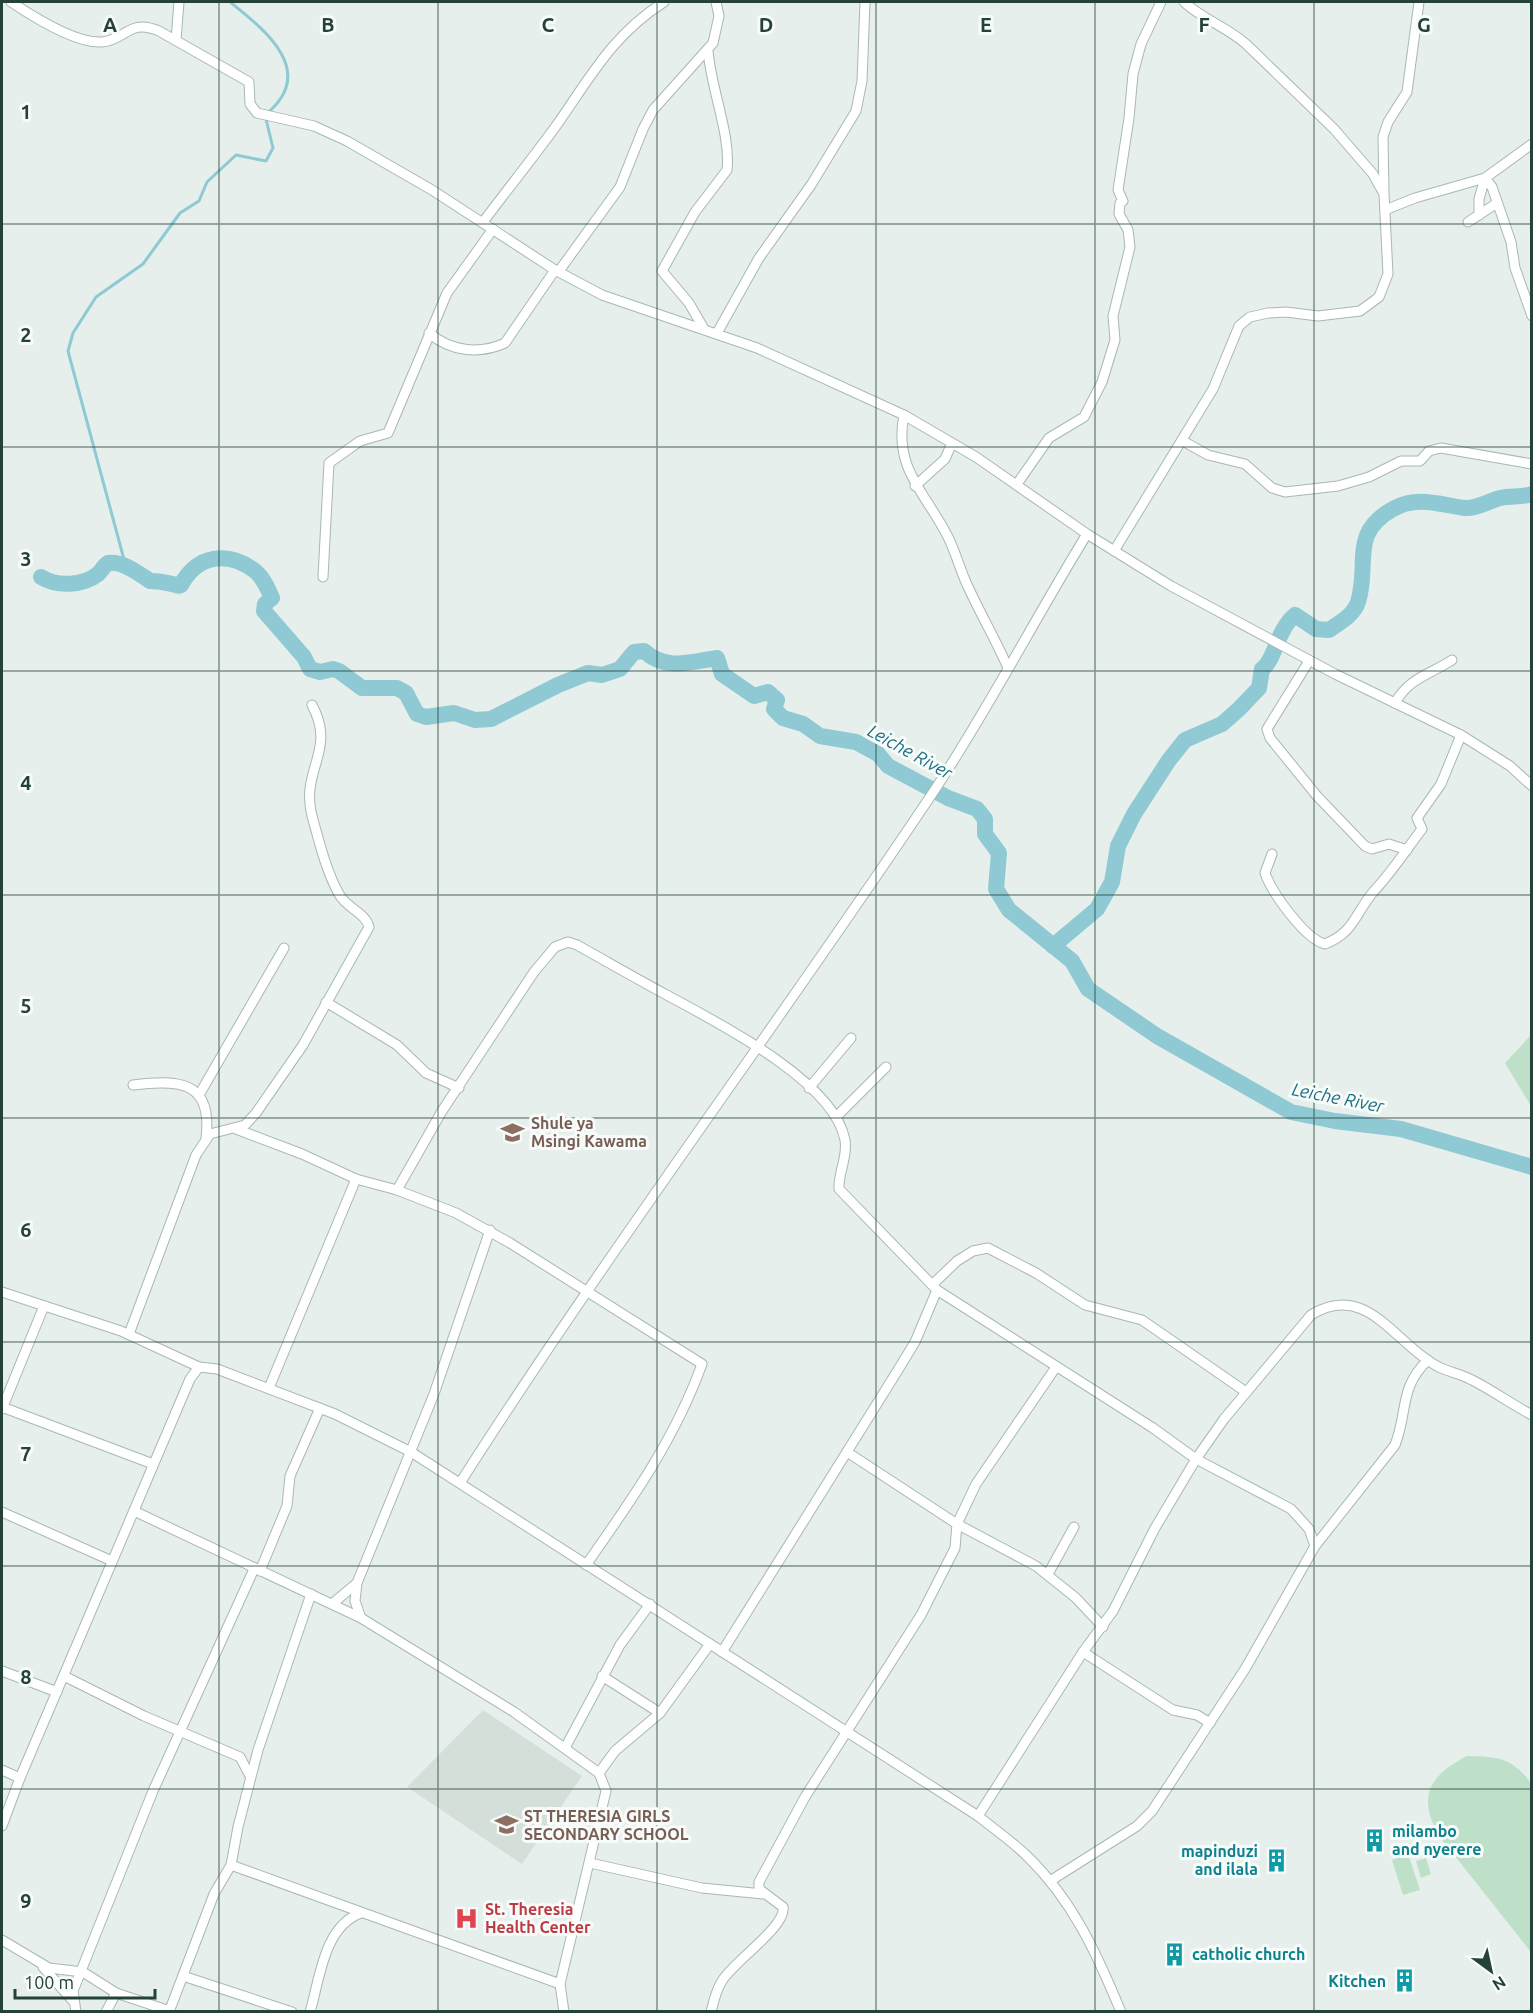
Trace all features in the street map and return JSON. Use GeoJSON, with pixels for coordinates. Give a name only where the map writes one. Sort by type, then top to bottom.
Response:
{"type":"FeatureCollection","features":[{"type":"Feature","properties":{"kind":"street"},"geometry":{"type":"LineString","coordinates":[[11,2],[45,22],[92,41],[111,40],[125,30],[144,26],[176,40],[249,82],[250,104],[257,112],[314,126],[347,141],[483,222],[557,271],[613,299],[717,333],[811,371],[904,415],[1017,484],[1114,551],[1262,637],[1461,735],[1510,766],[1532,786]]}},
{"type":"Feature","properties":{"kind":"street"},"geometry":{"type":"LineString","coordinates":[[176,40],[179,2]]}},
{"type":"Feature","properties":{"kind":"street"},"geometry":{"type":"LineString","coordinates":[[483,222],[556,125],[606,52],[633,24],[664,2]]}},
{"type":"Feature","properties":{"kind":"street"},"geometry":{"type":"LineString","coordinates":[[429,333],[459,349],[505,343],[620,187],[653,110],[671,88],[708,51],[718,26],[716,2]]}},
{"type":"Feature","properties":{"kind":"street"},"geometry":{"type":"LineString","coordinates":[[717,333],[759,258],[806,193],[856,111],[862,81],[865,2]]}},
{"type":"Feature","properties":{"kind":"street"},"geometry":{"type":"LineString","coordinates":[[1017,484],[1049,438],[1079,422],[1090,410],[1110,359],[1116,336],[1113,316],[1130,248],[1128,230],[1119,214],[1120,203],[1123,201],[1118,190],[1130,118],[1133,74],[1141,44],[1161,2]]}},
{"type":"Feature","properties":{"kind":"street"},"geometry":{"type":"LineString","coordinates":[[1184,2],[1190,8],[1233,32],[1267,63],[1354,152],[1373,174],[1384,194]]}},
{"type":"Feature","properties":{"kind":"street"},"geometry":{"type":"LineString","coordinates":[[1114,551],[1213,389],[1239,326],[1250,317],[1286,312],[1318,316],[1347,314],[1360,311],[1379,297],[1389,274],[1383,137],[1388,122],[1407,92],[1419,2]]}},
{"type":"Feature","properties":{"kind":"street"},"geometry":{"type":"LineString","coordinates":[[704,329],[689,303],[662,271],[695,212],[727,170],[725,136],[712,88],[708,51]]}},
{"type":"Feature","properties":{"kind":"street"},"geometry":{"type":"LineString","coordinates":[[1385,210],[1415,198],[1485,178],[1532,144]]}},
{"type":"Feature","properties":{"kind":"street"},"geometry":{"type":"LineString","coordinates":[[1485,178],[1492,187],[1511,242],[1515,268],[1532,316]]}},
{"type":"Feature","properties":{"kind":"street"},"geometry":{"type":"LineString","coordinates":[[1479,215],[1479,199],[1485,178]]}},
{"type":"Feature","properties":{"kind":"street"},"geometry":{"type":"LineString","coordinates":[[1468,222],[1497,203]]}},
{"type":"Feature","properties":{"kind":"street"},"geometry":{"type":"LineString","coordinates":[[323,577],[329,463],[360,441],[388,433],[447,293],[493,229]]}},
{"type":"Feature","properties":{"kind":"street"},"geometry":{"type":"LineString","coordinates":[[904,415],[902,452],[915,486],[949,538],[966,582],[1008,668]]}},
{"type":"Feature","properties":{"kind":"street"},"geometry":{"type":"LineString","coordinates":[[1183,441],[1208,455],[1245,464],[1272,488],[1284,492],[1353,483],[1401,461],[1420,461],[1429,451],[1441,448],[1532,464]]}},
{"type":"Feature","properties":{"kind":"street"},"geometry":{"type":"LineString","coordinates":[[915,486],[945,459],[952,443]]}},
{"type":"Feature","properties":{"kind":"street"},"geometry":{"type":"LineString","coordinates":[[460,1483],[650,1199],[706,1124],[757,1044],[807,978],[941,781],[1088,534]]}},
{"type":"Feature","properties":{"kind":"street"},"geometry":{"type":"LineString","coordinates":[[1395,704],[1408,683],[1428,675],[1452,660]]}},
{"type":"Feature","properties":{"kind":"street"},"geometry":{"type":"LineString","coordinates":[[1309,661],[1272,719],[1267,729],[1270,738],[1317,796],[1365,846],[1372,849],[1389,844],[1407,850]]}},
{"type":"Feature","properties":{"kind":"street"},"geometry":{"type":"LineString","coordinates":[[129,1334],[196,1155],[206,1138],[218,1131],[236,1129],[245,1125],[256,1113],[303,1045],[369,927],[367,921],[350,908],[338,894],[312,813],[311,772],[319,757],[323,731],[312,705]]}},
{"type":"Feature","properties":{"kind":"street"},"geometry":{"type":"LineString","coordinates":[[1272,854],[1265,873],[1269,883],[1312,938],[1325,944],[1352,927],[1374,892],[1422,829],[1418,824],[1418,815],[1441,784],[1461,735]]}},
{"type":"Feature","properties":{"kind":"street"},"geometry":{"type":"LineString","coordinates":[[397,1190],[442,1111],[534,972],[555,947],[568,942],[757,1044],[809,1088],[836,1117],[845,1140],[846,1151],[838,1178],[839,1190],[934,1288],[1153,1428],[1196,1459],[1292,1509],[1309,1529],[1315,1546]]}},
{"type":"Feature","properties":{"kind":"street"},"geometry":{"type":"LineString","coordinates":[[199,1095],[284,948]]}},
{"type":"Feature","properties":{"kind":"street"},"geometry":{"type":"LineString","coordinates":[[326,1002],[397,1045],[426,1073],[459,1088]]}},
{"type":"Feature","properties":{"kind":"street"},"geometry":{"type":"LineString","coordinates":[[809,1088],[851,1038]]}},
{"type":"Feature","properties":{"kind":"street"},"geometry":{"type":"LineString","coordinates":[[836,1117],[886,1067]]}},
{"type":"Feature","properties":{"kind":"street"},"geometry":{"type":"LineString","coordinates":[[133,1085],[179,1083],[190,1086],[199,1095],[206,1112],[206,1138]]}},
{"type":"Feature","properties":{"kind":"street"},"geometry":{"type":"LineString","coordinates":[[236,1129],[293,1150],[356,1179],[397,1190],[456,1213],[490,1230],[586,1293],[702,1364],[692,1394],[656,1464],[586,1565]]}},
{"type":"Feature","properties":{"kind":"street"},"geometry":{"type":"LineString","coordinates":[[269,1388],[356,1179]]}},
{"type":"Feature","properties":{"kind":"street"},"geometry":{"type":"LineString","coordinates":[[361,1618],[356,1601],[357,1583],[445,1363],[490,1230]]}},
{"type":"Feature","properties":{"kind":"street"},"geometry":{"type":"LineString","coordinates":[[722,1652],[915,1342],[934,1288],[957,1261],[973,1251],[988,1248],[1036,1274],[1085,1305],[1142,1320],[1246,1392]]}},
{"type":"Feature","properties":{"kind":"street"},"geometry":{"type":"LineString","coordinates":[[2,1292],[129,1334],[199,1367],[217,1370],[320,1408],[411,1452],[650,1604],[978,1816],[1027,1855],[1075,1913],[1096,1952],[1121,2012]]}},
{"type":"Feature","properties":{"kind":"street"},"geometry":{"type":"LineString","coordinates":[[44,1306],[2,1408],[153,1464]]}},
{"type":"Feature","properties":{"kind":"street"},"geometry":{"type":"LineString","coordinates":[[978,1816],[1083,1652],[1103,1627],[1123,1595],[1160,1519],[1196,1459],[1246,1392],[1311,1315],[1320,1309],[1332,1306],[1357,1307],[1372,1313],[1428,1360],[1472,1380],[1532,1415]]}},
{"type":"Feature","properties":{"kind":"street"},"geometry":{"type":"LineString","coordinates":[[1050,1881],[1137,1826],[1152,1811],[1245,1669],[1315,1546],[1395,1445],[1401,1430],[1405,1396],[1415,1374],[1428,1360]]}},
{"type":"Feature","properties":{"kind":"street"},"geometry":{"type":"LineString","coordinates":[[2,1826],[20,1778],[153,1464],[190,1379],[199,1367]]}},
{"type":"Feature","properties":{"kind":"street"},"geometry":{"type":"LineString","coordinates":[[711,2012],[715,1995],[730,1970],[782,1920],[783,1907],[759,1889],[763,1873],[790,1821],[934,1592],[956,1548],[957,1524],[976,1484],[1056,1367]]}},
{"type":"Feature","properties":{"kind":"street"},"geometry":{"type":"LineString","coordinates":[[76,2012],[73,2001],[74,1992],[132,1841],[180,1731],[287,1506],[290,1476],[320,1408]]}},
{"type":"Feature","properties":{"kind":"street"},"geometry":{"type":"LineString","coordinates":[[847,1452],[957,1524],[1048,1574],[1103,1627]]}},
{"type":"Feature","properties":{"kind":"street"},"geometry":{"type":"LineString","coordinates":[[134,1511],[361,1618],[514,1712],[599,1773],[606,1791],[560,1984],[564,2012]]}},
{"type":"Feature","properties":{"kind":"street"},"geometry":{"type":"LineString","coordinates":[[2,1512],[112,1561]]}},
{"type":"Feature","properties":{"kind":"street"},"geometry":{"type":"LineString","coordinates":[[1048,1574],[1074,1527]]}},
{"type":"Feature","properties":{"kind":"street"},"geometry":{"type":"LineString","coordinates":[[332,1604],[357,1583]]}},
{"type":"Feature","properties":{"kind":"street"},"geometry":{"type":"LineString","coordinates":[[2,1940],[53,1970],[83,1972],[116,1993],[167,2011],[183,1976],[214,1894],[231,1865],[250,1777],[311,1594]]}},
{"type":"Feature","properties":{"kind":"street"},"geometry":{"type":"LineString","coordinates":[[565,1748],[602,1676],[650,1604]]}},
{"type":"Feature","properties":{"kind":"street"},"geometry":{"type":"LineString","coordinates":[[599,1773],[615,1750],[660,1713],[710,1644]]}},
{"type":"Feature","properties":{"kind":"street"},"geometry":{"type":"LineString","coordinates":[[1083,1652],[1173,1710],[1197,1716],[1209,1723]]}},
{"type":"Feature","properties":{"kind":"street"},"geometry":{"type":"LineString","coordinates":[[2,1671],[57,1692]]}},
{"type":"Feature","properties":{"kind":"street"},"geometry":{"type":"LineString","coordinates":[[64,1676],[144,1716],[240,1757],[250,1777]]}},
{"type":"Feature","properties":{"kind":"street"},"geometry":{"type":"LineString","coordinates":[[602,1676],[660,1713]]}},
{"type":"Feature","properties":{"kind":"street"},"geometry":{"type":"LineString","coordinates":[[240,1757],[258,1750]]}},
{"type":"Feature","properties":{"kind":"street"},"geometry":{"type":"LineString","coordinates":[[2,1770],[20,1778]]}},
{"type":"Feature","properties":{"kind":"street"},"geometry":{"type":"LineString","coordinates":[[590,1863],[702,1888],[763,1894]]}},
{"type":"Feature","properties":{"kind":"street"},"geometry":{"type":"LineString","coordinates":[[231,1865],[560,1984]]}},
{"type":"Feature","properties":{"kind":"street"},"geometry":{"type":"LineString","coordinates":[[310,2012],[330,1943],[338,1928],[351,1917],[361,1913]]}},
{"type":"Feature","properties":{"kind":"street"},"geometry":{"type":"LineString","coordinates":[[40,1963],[73,2001]]}},
{"type":"Feature","properties":{"kind":"street"},"geometry":{"type":"LineString","coordinates":[[183,1976],[292,2012]]}},
{"type":"Feature","properties":{"kind":"street"},"geometry":{"type":"LineString","coordinates":[[106,2012],[116,1993]]}},
{"type":"Feature","properties":{"kind":"shaded area","name":"ST THERESIA GIRLS SECONDARY SCHOOL"},"geometry":{"type":"Polygon","coordinates":[[[483,1710],[582,1776],[522,1864],[407,1787],[483,1710]]]}},
{"type":"Feature","properties":{"kind":"green space"},"geometry":{"type":"Polygon","coordinates":[[[196,563],[198,566],[186,580],[183,593],[179,595],[166,590],[165,585],[154,590],[146,586],[146,582],[152,577],[160,575],[173,580],[196,563]]]}},
{"type":"Feature","properties":{"kind":"green space"},"geometry":{"type":"Polygon","coordinates":[[[1531,1035],[1531,1106],[1505,1063],[1531,1035]]]}},
{"type":"Feature","properties":{"kind":"green space"},"geometry":{"type":"Polygon","coordinates":[[[1467,1756],[1504,1760],[1517,1768],[1531,1783],[1531,1952],[1439,1836],[1432,1822],[1428,1798],[1430,1788],[1444,1771],[1467,1756]]]}},
{"type":"Feature","properties":{"kind":"green space"},"geometry":{"type":"Polygon","coordinates":[[[1408,1854],[1420,1890],[1403,1895],[1392,1860],[1408,1854]]]}},
{"type":"Feature","properties":{"kind":"green space"},"geometry":{"type":"Polygon","coordinates":[[[1426,1858],[1431,1874],[1421,1878],[1416,1861],[1426,1858]]]}},
{"type":"Feature","properties":{"kind":"waterway"},"geometry":{"type":"LineString","coordinates":[[126,567],[68,351],[73,333],[96,297],[143,264],[180,213],[199,201],[207,182],[236,155],[266,161],[273,148],[265,115],[280,99],[287,83],[287,68],[281,53],[271,39],[230,2]]}},
{"type":"Feature","properties":{"kind":"waterway"},"geometry":{"type":"LineString","coordinates":[[1053,946],[1097,909],[1112,882],[1118,846],[1134,814],[1169,760],[1185,740],[1222,724],[1259,688],[1262,669],[1270,659],[1284,629],[1295,615],[1316,629],[1329,630],[1353,611],[1361,588],[1366,539],[1379,518],[1393,509],[1411,503],[1429,502],[1469,508],[1500,498],[1532,494]]}},
{"type":"Feature","properties":{"kind":"waterway","name":"Leiche River"},"geometry":{"type":"LineString","coordinates":[[41,577],[62,584],[78,583],[92,578],[108,563],[114,563],[130,568],[150,581],[181,585],[188,575],[204,562],[224,558],[234,560],[245,564],[263,580],[272,598],[265,604],[264,611],[304,657],[310,669],[320,672],[333,669],[339,671],[362,688],[397,688],[406,693],[417,714],[426,717],[454,713],[475,720],[491,719],[558,685],[588,673],[602,675],[620,669],[634,652],[644,651],[661,661],[679,664],[717,658],[722,674],[754,696],[768,692],[777,700],[774,709],[783,718],[803,724],[820,736],[856,742],[878,754],[888,766],[948,798],[977,809],[985,819],[985,834],[999,853],[996,889],[1009,910],[1072,961],[1088,989],[1157,1036],[1291,1112],[1335,1121],[1401,1129],[1532,1167]]}},
{"type":"Feature","properties":{"kind":"place","name":"Shule ya Msingi Kawama"},"geometry":{"type":"Point","coordinates":[513,1132]}},
{"type":"Feature","properties":{"kind":"place","name":"ST THERESIA GIRLS SECONDARY SCHOOL"},"geometry":{"type":"Point","coordinates":[506,1825]}},
{"type":"Feature","properties":{"kind":"place","name":"milambo and nyerere"},"geometry":{"type":"Point","coordinates":[1374,1840]}},
{"type":"Feature","properties":{"kind":"place","name":"mapinduzi and ilala"},"geometry":{"type":"Point","coordinates":[1276,1860]}},
{"type":"Feature","properties":{"kind":"place","name":"St. Theresia Health Center"},"geometry":{"type":"Point","coordinates":[467,1918]}},
{"type":"Feature","properties":{"kind":"place","name":"catholic church"},"geometry":{"type":"Point","coordinates":[1174,1954]}},
{"type":"Feature","properties":{"kind":"place","name":"Kitchen"},"geometry":{"type":"Point","coordinates":[1404,1981]}}]}
